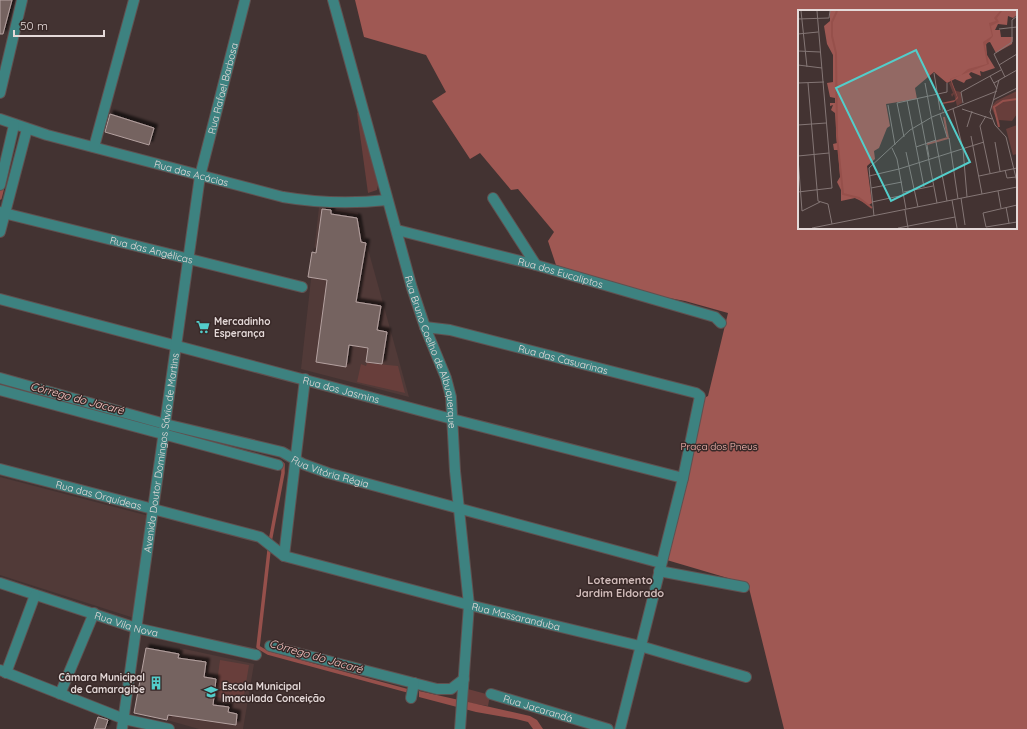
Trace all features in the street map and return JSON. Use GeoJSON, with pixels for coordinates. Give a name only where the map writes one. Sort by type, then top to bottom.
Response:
{"type":"FeatureCollection","features":[{"type":"Feature","properties":{"kind":"street"},"geometry":{"type":"LineString","coordinates":[[0,93],[22,0]]}},
{"type":"Feature","properties":{"kind":"street"},"geometry":{"type":"LineString","coordinates":[[94,148],[134,0]]}},
{"type":"Feature","properties":{"kind":"street","name":"Rua Rafael Barbosa"},"geometry":{"type":"LineString","coordinates":[[200,176],[245,0]]}},
{"type":"Feature","properties":{"kind":"street","name":"Rua Bruno Coelho de Albuquerque"},"geometry":{"type":"LineString","coordinates":[[333,0],[412,288],[425,327],[446,378],[451,397],[459,509],[469,605],[460,729]]}},
{"type":"Feature","properties":{"kind":"street","name":"Rua das Acácias"},"geometry":{"type":"LineString","coordinates":[[0,119],[14,125],[94,148],[307,202],[361,203],[387,200]]}},
{"type":"Feature","properties":{"kind":"street"},"geometry":{"type":"LineString","coordinates":[[0,185],[14,125]]}},
{"type":"Feature","properties":{"kind":"street"},"geometry":{"type":"LineString","coordinates":[[0,232],[3,213],[27,129]]}},
{"type":"Feature","properties":{"kind":"street","name":"Avenida Doutor Domingos Sávio de Martins"},"geometry":{"type":"LineString","coordinates":[[123,724],[200,176]]}},
{"type":"Feature","properties":{"kind":"street"},"geometry":{"type":"LineString","coordinates":[[493,198],[536,265]]}},
{"type":"Feature","properties":{"kind":"street","name":"Rua das Angélicas"},"geometry":{"type":"LineString","coordinates":[[3,213],[302,287]]}},
{"type":"Feature","properties":{"kind":"street","name":"Rua dos Eucaliptos"},"geometry":{"type":"LineString","coordinates":[[397,230],[536,265],[715,317],[721,323]]}},
{"type":"Feature","properties":{"kind":"street","name":"Rua dos Jasmins"},"geometry":{"type":"LineString","coordinates":[[0,299],[452,419],[683,478]]}},
{"type":"Feature","properties":{"kind":"street","name":"Rua das Casuarinas"},"geometry":{"type":"LineString","coordinates":[[425,327],[450,330],[696,393],[700,396],[683,478]]}},
{"type":"Feature","properties":{"kind":"street","name":"Rua Vitória Régia"},"geometry":{"type":"LineString","coordinates":[[0,378],[165,424],[282,452],[295,458],[303,464],[328,473],[660,567],[744,586]]}},
{"type":"Feature","properties":{"kind":"street"},"geometry":{"type":"LineString","coordinates":[[283,555],[305,379]]}},
{"type":"Feature","properties":{"kind":"street","name":"Rua Vitória Régia"},"geometry":{"type":"LineString","coordinates":[[0,390],[278,465]]}},
{"type":"Feature","properties":{"kind":"street","name":"Rua das Orquídeas"},"geometry":{"type":"LineString","coordinates":[[0,469],[260,537],[266,540],[283,555]]}},
{"type":"Feature","properties":{"kind":"street"},"geometry":{"type":"LineString","coordinates":[[620,729],[683,478]]}},
{"type":"Feature","properties":{"kind":"street","name":"Rua Massaranduba"},"geometry":{"type":"LineString","coordinates":[[283,555],[469,605],[640,646],[746,678]]}},
{"type":"Feature","properties":{"kind":"street","name":"Rua Vila Nova"},"geometry":{"type":"LineString","coordinates":[[0,584],[136,628],[256,655]]}},
{"type":"Feature","properties":{"kind":"street"},"geometry":{"type":"LineString","coordinates":[[35,595],[3,672],[60,694],[123,724],[169,729]]}},
{"type":"Feature","properties":{"kind":"street"},"geometry":{"type":"LineString","coordinates":[[60,694],[94,614]]}},
{"type":"Feature","properties":{"kind":"street"},"geometry":{"type":"LineString","coordinates":[[270,646],[414,684],[444,690],[451,689],[464,683]]}},
{"type":"Feature","properties":{"kind":"street"},"geometry":{"type":"LineString","coordinates":[[411,697],[414,684]]}},
{"type":"Feature","properties":{"kind":"street","name":"Rua Jacarandá"},"geometry":{"type":"LineString","coordinates":[[491,694],[608,729]]}},
{"type":"Feature","properties":{"kind":"shaded area"},"geometry":{"type":"Polygon","coordinates":[[[359,112],[378,185],[377,190],[368,193],[357,113],[359,112]]]}},
{"type":"Feature","properties":{"kind":"shaded area"},"geometry":{"type":"Polygon","coordinates":[[[319,207],[358,213],[409,397],[301,369],[319,207]]]}},
{"type":"Feature","properties":{"kind":"shaded area"},"geometry":{"type":"Polygon","coordinates":[[[367,363],[398,366],[405,393],[357,382],[361,364],[366,366],[367,363]]]}},
{"type":"Feature","properties":{"kind":"shaded area"},"geometry":{"type":"Polygon","coordinates":[[[0,477],[149,516],[134,618],[0,575],[0,477]]]}},
{"type":"Feature","properties":{"kind":"shaded area","name":"Escola Municipal Imaculada Conceição"},"geometry":{"type":"Polygon","coordinates":[[[180,648],[254,664],[243,729],[199,729],[167,720],[180,648]]]}},
{"type":"Feature","properties":{"kind":"shaded area"},"geometry":{"type":"Polygon","coordinates":[[[220,660],[249,665],[243,701],[215,697],[220,660]]]}},
{"type":"Feature","properties":{"kind":"shaded area"},"geometry":{"type":"Polygon","coordinates":[[[464,688],[490,695],[488,706],[463,702],[464,688]]]}},
{"type":"Feature","properties":{"kind":"shaded area"},"geometry":{"type":"Polygon","coordinates":[[[419,691],[530,716],[537,720],[543,729],[533,729],[528,722],[476,712],[419,697],[419,691]]]}},
{"type":"Feature","properties":{"kind":"green space","name":"Praça dos Pneus"},"geometry":{"type":"Polygon","coordinates":[[[355,0],[1027,0],[1027,729],[784,729],[748,584],[660,558],[696,402],[708,396],[728,313],[685,301],[653,295],[556,265],[548,241],[554,232],[518,189],[511,190],[480,153],[470,159],[432,101],[446,92],[426,55],[364,37],[355,0]]]}},
{"type":"Feature","properties":{"kind":"building"},"geometry":{"type":"Polygon","coordinates":[[[0,0],[12,0],[3,34],[0,34],[0,0]]]}},
{"type":"Feature","properties":{"kind":"building"},"geometry":{"type":"Polygon","coordinates":[[[110,114],[154,128],[149,145],[105,132],[110,114]]]}},
{"type":"Feature","properties":{"kind":"building"},"geometry":{"type":"Polygon","coordinates":[[[322,209],[331,210],[331,214],[357,218],[361,242],[366,243],[356,302],[381,306],[377,330],[387,332],[382,364],[366,362],[368,348],[349,345],[346,367],[316,362],[327,280],[308,277],[312,252],[316,253],[322,209]]]}},
{"type":"Feature","properties":{"kind":"building"},"geometry":{"type":"Polygon","coordinates":[[[146,648],[179,654],[178,658],[206,662],[204,677],[216,679],[213,705],[229,707],[228,712],[237,714],[236,725],[168,715],[167,720],[134,713],[146,648]]]}},
{"type":"Feature","properties":{"kind":"building"},"geometry":{"type":"Polygon","coordinates":[[[98,717],[108,720],[105,729],[94,729],[98,717]]]}},
{"type":"Feature","properties":{"kind":"waterway","name":"Córrego do Jacaré"},"geometry":{"type":"LineString","coordinates":[[0,198],[3,186]]}},
{"type":"Feature","properties":{"kind":"waterway","name":"Córrego do Jacaré"},"geometry":{"type":"LineString","coordinates":[[281,463],[283,464],[283,473],[270,542],[258,647],[268,653],[412,692]]}},
{"type":"Feature","properties":{"kind":"place","name":"Mercadinho Esperança"},"geometry":{"type":"Point","coordinates":[203,327]}},
{"type":"Feature","properties":{"kind":"place","name":"Câmara Municipal de Camaragibe"},"geometry":{"type":"Point","coordinates":[156,683]}},
{"type":"Feature","properties":{"kind":"place","name":"Escola Municipal Imaculada Conceição"},"geometry":{"type":"Point","coordinates":[211,692]}},
{"type":"Feature","properties":{"kind":"district","name":"Loteamento Jardim Eldorado"},"geometry":{"type":"Point","coordinates":[620,586]}}]}
